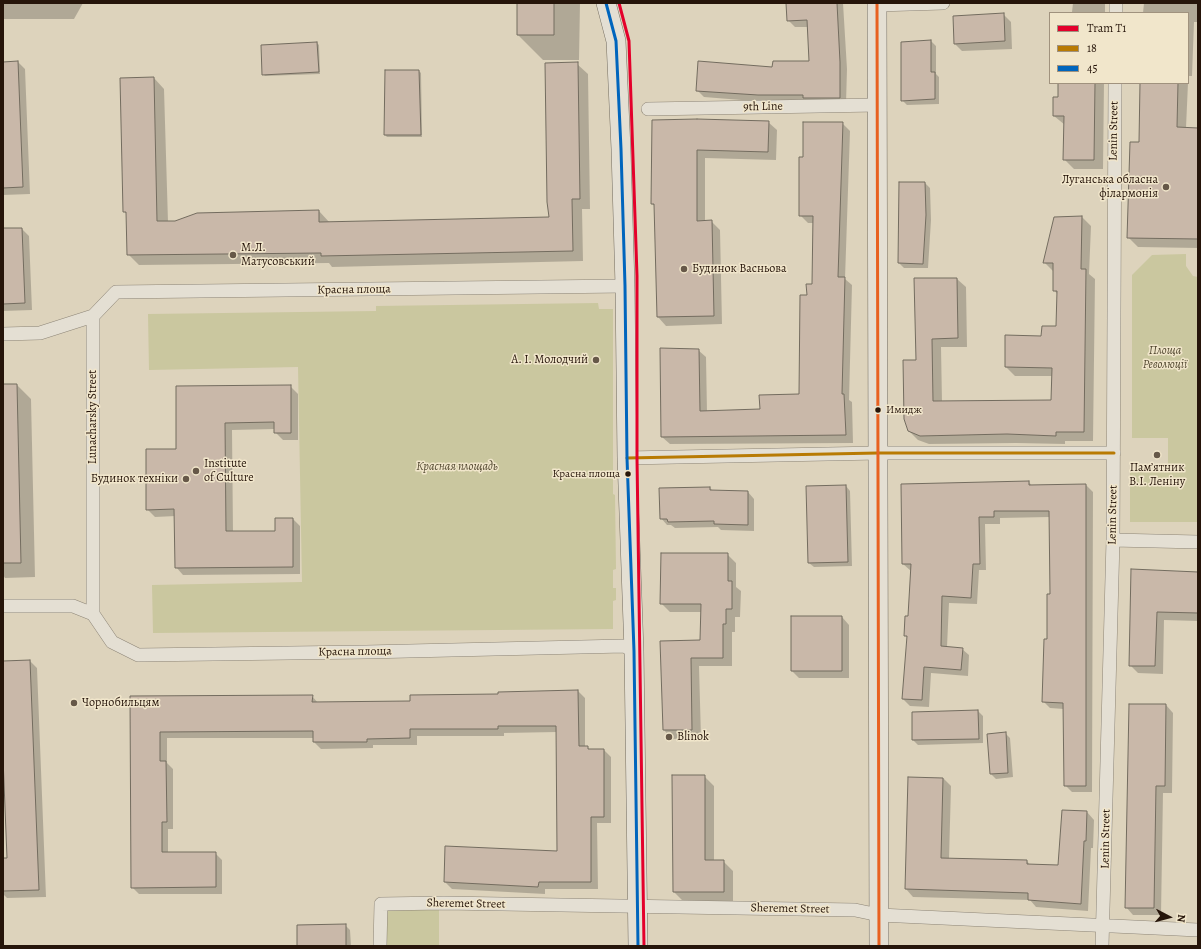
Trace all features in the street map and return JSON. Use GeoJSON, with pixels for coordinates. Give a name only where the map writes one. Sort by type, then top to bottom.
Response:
{"type":"FeatureCollection","features":[{"type":"Feature","properties":{"kind":"main road"},"geometry":{"type":"LineString","coordinates":[[606,3],[616,41],[625,286],[627,458],[634,651],[636,907],[638,946]]}},
{"type":"Feature","properties":{"kind":"main road"},"geometry":{"type":"LineString","coordinates":[[877,4],[879,946]]}},
{"type":"Feature","properties":{"kind":"street"},"geometry":{"type":"LineString","coordinates":[[877,4],[943,3]]}},
{"type":"Feature","properties":{"kind":"street","name":"Lenin Street"},"geometry":{"type":"LineString","coordinates":[[1102,946],[1113,540],[1113,243],[1115,84]]}},
{"type":"Feature","properties":{"kind":"street","name":"9th Line"},"geometry":{"type":"LineString","coordinates":[[648,109],[877,105]]}},
{"type":"Feature","properties":{"kind":"street","name":"Красна площа"},"geometry":{"type":"LineString","coordinates":[[93,316],[116,292],[625,286]]}},
{"type":"Feature","properties":{"kind":"street"},"geometry":{"type":"LineString","coordinates":[[3,334],[40,333],[93,316]]}},
{"type":"Feature","properties":{"kind":"street","name":"Lunacharsky Street"},"geometry":{"type":"LineString","coordinates":[[93,316],[93,614]]}},
{"type":"Feature","properties":{"kind":"street"},"geometry":{"type":"LineString","coordinates":[[627,458],[878,453],[1114,453]]}},
{"type":"Feature","properties":{"kind":"street"},"geometry":{"type":"LineString","coordinates":[[1113,540],[1198,542]]}},
{"type":"Feature","properties":{"kind":"street"},"geometry":{"type":"LineString","coordinates":[[3,606],[74,606],[93,614]]}},
{"type":"Feature","properties":{"kind":"street","name":"Красна площа"},"geometry":{"type":"LineString","coordinates":[[93,614],[112,642],[138,655],[366,652],[624,646],[634,651]]}},
{"type":"Feature","properties":{"kind":"street","name":"Sheremet Street"},"geometry":{"type":"LineString","coordinates":[[380,946],[381,904],[444,903],[855,910],[879,915],[1198,930]]}},
{"type":"Feature","properties":{"kind":"green space","name":"Площа Революції"},"geometry":{"type":"Polygon","coordinates":[[[1186,254],[1186,266],[1193,276],[1198,277],[1198,522],[1130,522],[1130,471],[1168,471],[1168,438],[1132,438],[1132,275],[1152,255],[1186,254]]]}},
{"type":"Feature","properties":{"kind":"green space","name":"Красная площадь"},"geometry":{"type":"Polygon","coordinates":[[[598,303],[599,309],[613,309],[613,494],[615,495],[616,569],[613,570],[613,588],[616,588],[616,600],[613,601],[613,629],[153,633],[152,585],[302,582],[298,367],[149,370],[148,314],[376,311],[376,306],[598,303]]]}},
{"type":"Feature","properties":{"kind":"green space"},"geometry":{"type":"Polygon","coordinates":[[[386,907],[439,909],[439,946],[386,946],[386,907]]]}},
{"type":"Feature","properties":{"kind":"building"},"geometry":{"type":"Polygon","coordinates":[[[517,3],[554,3],[554,35],[517,35],[517,3]]]}},
{"type":"Feature","properties":{"kind":"building"},"geometry":{"type":"Polygon","coordinates":[[[786,3],[837,3],[840,98],[803,98],[803,95],[758,95],[696,91],[698,61],[772,67],[773,61],[809,61],[807,20],[787,21],[786,3]]]}},
{"type":"Feature","properties":{"kind":"building"},"geometry":{"type":"Polygon","coordinates":[[[1004,13],[1005,41],[954,44],[953,16],[1004,13]]]}},
{"type":"Feature","properties":{"kind":"building"},"geometry":{"type":"Polygon","coordinates":[[[931,40],[931,72],[935,72],[935,99],[901,101],[901,42],[931,40]]]}},
{"type":"Feature","properties":{"kind":"building"},"geometry":{"type":"Polygon","coordinates":[[[317,42],[319,72],[262,75],[261,45],[317,42]]]}},
{"type":"Feature","properties":{"kind":"building"},"geometry":{"type":"Polygon","coordinates":[[[18,61],[23,187],[3,188],[3,62],[18,61]]]}},
{"type":"Feature","properties":{"kind":"building"},"geometry":{"type":"Polygon","coordinates":[[[578,62],[580,199],[572,199],[573,251],[321,256],[321,253],[127,255],[126,212],[123,212],[120,78],[154,77],[157,221],[175,221],[197,213],[319,210],[319,222],[549,217],[547,202],[545,63],[578,62]]]}},
{"type":"Feature","properties":{"kind":"building"},"geometry":{"type":"Polygon","coordinates":[[[385,70],[419,70],[421,135],[384,135],[385,70]]]}},
{"type":"Feature","properties":{"kind":"building"},"geometry":{"type":"Polygon","coordinates":[[[1058,84],[1095,84],[1094,160],[1063,160],[1064,116],[1053,116],[1053,97],[1058,97],[1058,84]]]}},
{"type":"Feature","properties":{"kind":"building"},"geometry":{"type":"Polygon","coordinates":[[[1140,84],[1178,84],[1177,127],[1198,128],[1198,239],[1127,238],[1130,142],[1139,142],[1140,84]]]}},
{"type":"Feature","properties":{"kind":"building"},"geometry":{"type":"Polygon","coordinates":[[[697,119],[769,121],[768,152],[697,150],[697,221],[712,220],[714,316],[657,317],[654,204],[651,204],[652,120],[697,119]]]}},
{"type":"Feature","properties":{"kind":"building"},"geometry":{"type":"Polygon","coordinates":[[[803,122],[843,122],[838,277],[845,277],[842,394],[844,394],[846,435],[661,437],[660,348],[699,349],[700,411],[760,409],[759,395],[799,394],[800,295],[807,295],[806,284],[812,284],[813,216],[799,216],[799,157],[803,157],[803,122]]]}},
{"type":"Feature","properties":{"kind":"building"},"geometry":{"type":"Polygon","coordinates":[[[899,182],[925,182],[926,215],[923,264],[898,263],[899,182]]]}},
{"type":"Feature","properties":{"kind":"building"},"geometry":{"type":"Polygon","coordinates":[[[1082,216],[1081,269],[1086,269],[1084,432],[1056,432],[1056,436],[1007,434],[920,436],[908,431],[904,419],[903,360],[916,360],[914,278],[957,278],[958,338],[932,339],[933,401],[1051,400],[1052,368],[1005,367],[1005,335],[1041,336],[1042,326],[1056,326],[1057,291],[1053,291],[1053,263],[1043,263],[1054,217],[1082,216]]]}},
{"type":"Feature","properties":{"kind":"building"},"geometry":{"type":"Polygon","coordinates":[[[3,228],[22,228],[25,303],[3,304],[3,228]]]}},
{"type":"Feature","properties":{"kind":"building"},"geometry":{"type":"Polygon","coordinates":[[[3,384],[17,384],[21,563],[3,563],[3,384]]]}},
{"type":"Feature","properties":{"kind":"building","name":"Будинок техніки"},"geometry":{"type":"Polygon","coordinates":[[[291,385],[291,433],[274,433],[274,422],[225,423],[226,531],[275,531],[275,518],[293,518],[293,567],[175,568],[174,509],[146,510],[146,449],[176,449],[176,386],[291,385]]]}},
{"type":"Feature","properties":{"kind":"building"},"geometry":{"type":"Polygon","coordinates":[[[1029,481],[1029,485],[1086,484],[1086,786],[1064,786],[1063,703],[1042,702],[1044,639],[1047,639],[1047,594],[1050,594],[1049,511],[994,511],[994,517],[979,517],[980,564],[973,564],[971,598],[942,596],[941,646],[963,648],[961,670],[924,667],[922,700],[902,699],[907,636],[904,636],[905,616],[908,616],[911,564],[902,564],[901,484],[1029,481]]]}},
{"type":"Feature","properties":{"kind":"building"},"geometry":{"type":"Polygon","coordinates":[[[846,485],[848,562],[808,563],[806,486],[846,485]]]}},
{"type":"Feature","properties":{"kind":"building"},"geometry":{"type":"Polygon","coordinates":[[[710,487],[710,490],[748,491],[748,525],[714,524],[714,521],[668,522],[667,519],[660,519],[659,488],[710,487]]]}},
{"type":"Feature","properties":{"kind":"building"},"geometry":{"type":"Polygon","coordinates":[[[661,553],[728,553],[728,581],[732,581],[732,609],[726,609],[726,624],[723,624],[723,658],[691,658],[692,730],[663,730],[660,641],[700,640],[701,604],[660,604],[661,553]]]}},
{"type":"Feature","properties":{"kind":"building"},"geometry":{"type":"Polygon","coordinates":[[[1131,569],[1198,572],[1198,613],[1157,612],[1155,666],[1129,666],[1131,569]]]}},
{"type":"Feature","properties":{"kind":"building"},"geometry":{"type":"Polygon","coordinates":[[[791,616],[842,616],[842,671],[791,671],[791,616]]]}},
{"type":"Feature","properties":{"kind":"building"},"geometry":{"type":"Polygon","coordinates":[[[30,660],[39,890],[3,891],[3,858],[7,858],[3,758],[3,661],[30,660]]]}},
{"type":"Feature","properties":{"kind":"building"},"geometry":{"type":"Polygon","coordinates":[[[578,690],[579,746],[588,746],[588,749],[604,749],[604,817],[591,817],[591,882],[539,882],[538,887],[444,882],[445,846],[557,851],[556,726],[498,726],[498,729],[410,729],[410,738],[367,739],[367,742],[313,742],[313,731],[160,732],[160,761],[166,761],[167,822],[162,822],[162,852],[216,852],[216,887],[131,888],[130,696],[313,695],[312,702],[410,701],[410,695],[498,694],[498,692],[578,690]]]}},
{"type":"Feature","properties":{"kind":"building"},"geometry":{"type":"Polygon","coordinates":[[[1129,704],[1166,704],[1165,786],[1156,786],[1154,908],[1125,908],[1129,704]]]}},
{"type":"Feature","properties":{"kind":"building"},"geometry":{"type":"Polygon","coordinates":[[[978,710],[979,739],[912,740],[912,712],[978,710]]]}},
{"type":"Feature","properties":{"kind":"building"},"geometry":{"type":"Polygon","coordinates":[[[1006,732],[1008,773],[990,774],[987,734],[1006,732]]]}},
{"type":"Feature","properties":{"kind":"building"},"geometry":{"type":"Polygon","coordinates":[[[672,775],[705,775],[705,860],[724,860],[724,892],[673,892],[672,775]]]}},
{"type":"Feature","properties":{"kind":"building"},"geometry":{"type":"Polygon","coordinates":[[[908,777],[943,778],[941,858],[1027,860],[1027,864],[1058,865],[1062,810],[1087,811],[1081,904],[1028,900],[1028,893],[905,889],[908,777]]]}},
{"type":"Feature","properties":{"kind":"building"},"geometry":{"type":"Polygon","coordinates":[[[346,924],[346,946],[297,946],[297,925],[346,924]]]}},
{"type":"Feature","properties":{"kind":"tram line","name":"T1"},"geometry":{"type":"LineString","coordinates":[[619,3],[629,41],[637,276],[637,458],[644,946]]}},
{"type":"Feature","properties":{"kind":"transit line","name":"45"},"geometry":{"type":"LineString","coordinates":[[606,3],[616,41],[621,149],[625,286],[627,458],[634,651],[638,946]]}},
{"type":"Feature","properties":{"kind":"transit line"},"geometry":{"type":"LineString","coordinates":[[877,3],[879,946]]}},
{"type":"Feature","properties":{"kind":"transit line","name":"18"},"geometry":{"type":"LineString","coordinates":[[627,458],[878,453],[1114,453]]}},
{"type":"Feature","properties":{"kind":"place","name":"Луганська обласна філармонія"},"geometry":{"type":"Point","coordinates":[1166,187]}},
{"type":"Feature","properties":{"kind":"place","name":"М.Л. Матусовський"},"geometry":{"type":"Point","coordinates":[233,255]}},
{"type":"Feature","properties":{"kind":"place","name":"Будинок Васньова"},"geometry":{"type":"Point","coordinates":[684,269]}},
{"type":"Feature","properties":{"kind":"place","name":"А. І. Молодчий"},"geometry":{"type":"Point","coordinates":[596,360]}},
{"type":"Feature","properties":{"kind":"place","name":"Имидж"},"geometry":{"type":"Point","coordinates":[878,410]}},
{"type":"Feature","properties":{"kind":"place","name":"Пам’ятник В.І. Леніну"},"geometry":{"type":"Point","coordinates":[1157,455]}},
{"type":"Feature","properties":{"kind":"place","name":"Institute of Culture"},"geometry":{"type":"Point","coordinates":[196,471]}},
{"type":"Feature","properties":{"kind":"place","name":"Красна площа"},"geometry":{"type":"Point","coordinates":[628,474]}},
{"type":"Feature","properties":{"kind":"place","name":"Будинок техніки"},"geometry":{"type":"Point","coordinates":[186,479]}},
{"type":"Feature","properties":{"kind":"place","name":"Чорнобильцям"},"geometry":{"type":"Point","coordinates":[74,703]}},
{"type":"Feature","properties":{"kind":"place","name":"Blinok"},"geometry":{"type":"Point","coordinates":[669,737]}}]}
